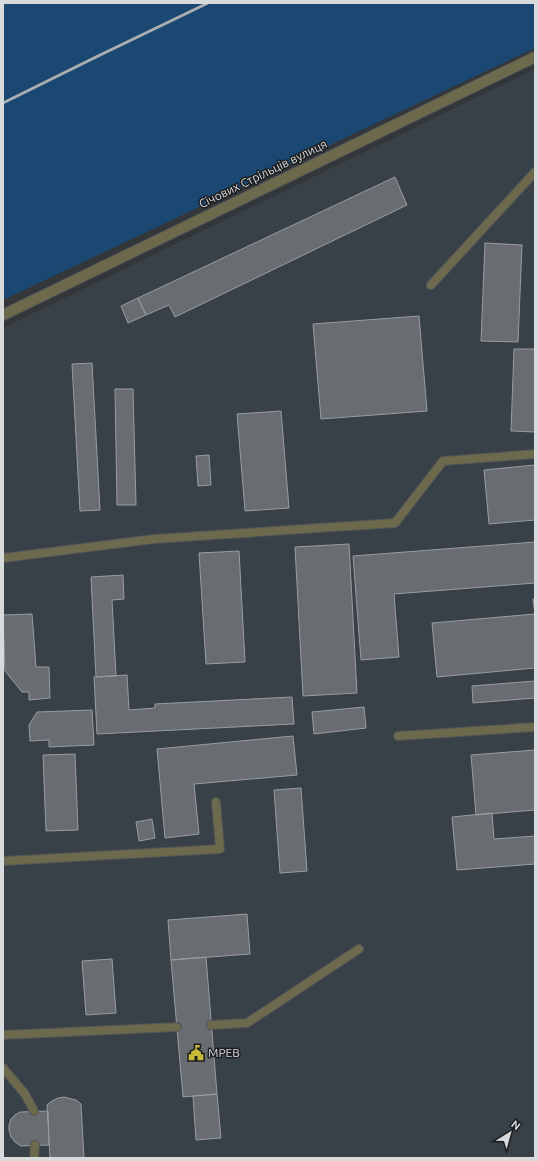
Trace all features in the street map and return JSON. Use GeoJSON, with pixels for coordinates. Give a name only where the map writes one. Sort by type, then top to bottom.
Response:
{"type":"FeatureCollection","features":[{"type":"Feature","properties":{"kind":"street","name":"Січових Стрільців вулиця"},"geometry":{"type":"LineString","coordinates":[[3,315],[535,57]]}},
{"type":"Feature","properties":{"kind":"lane"},"geometry":{"type":"LineString","coordinates":[[431,285],[535,172]]}},
{"type":"Feature","properties":{"kind":"lane"},"geometry":{"type":"LineString","coordinates":[[3,558],[154,539],[395,523],[443,461],[535,454]]}},
{"type":"Feature","properties":{"kind":"lane"},"geometry":{"type":"LineString","coordinates":[[398,736],[535,727]]}},
{"type":"Feature","properties":{"kind":"lane"},"geometry":{"type":"LineString","coordinates":[[3,861],[220,849],[216,802]]}},
{"type":"Feature","properties":{"kind":"lane"},"geometry":{"type":"LineString","coordinates":[[211,1025],[247,1023],[359,949]]}},
{"type":"Feature","properties":{"kind":"lane"},"geometry":{"type":"LineString","coordinates":[[3,1035],[177,1027]]}},
{"type":"Feature","properties":{"kind":"lane"},"geometry":{"type":"LineString","coordinates":[[3,1068],[25,1094],[34,1111]]}},
{"type":"Feature","properties":{"kind":"lane"},"geometry":{"type":"LineString","coordinates":[[34,1158],[35,1145]]}},
{"type":"Feature","properties":{"kind":"shaded area"},"geometry":{"type":"Polygon","coordinates":[[[3,3],[535,3],[535,48],[3,300],[3,3]]]}},
{"type":"Feature","properties":{"kind":"shaded area"},"geometry":{"type":"Polygon","coordinates":[[[535,69],[535,1158],[3,1158],[3,328],[535,69]]]}},
{"type":"Feature","properties":{"kind":"building"},"geometry":{"type":"Polygon","coordinates":[[[395,177],[407,205],[175,317],[169,305],[146,315],[138,298],[395,177]]]}},
{"type":"Feature","properties":{"kind":"building"},"geometry":{"type":"Polygon","coordinates":[[[485,243],[522,245],[518,342],[481,341],[485,243]]]}},
{"type":"Feature","properties":{"kind":"building"},"geometry":{"type":"Polygon","coordinates":[[[138,298],[146,315],[128,323],[121,306],[138,298]]]}},
{"type":"Feature","properties":{"kind":"building"},"geometry":{"type":"Polygon","coordinates":[[[419,316],[427,411],[321,419],[313,324],[419,316]]]}},
{"type":"Feature","properties":{"kind":"building"},"geometry":{"type":"Polygon","coordinates":[[[514,349],[535,349],[535,432],[511,431],[514,349]]]}},
{"type":"Feature","properties":{"kind":"building"},"geometry":{"type":"Polygon","coordinates":[[[92,363],[100,510],[80,511],[72,364],[92,363]]]}},
{"type":"Feature","properties":{"kind":"building"},"geometry":{"type":"Polygon","coordinates":[[[115,389],[133,389],[136,505],[117,505],[115,389]]]}},
{"type":"Feature","properties":{"kind":"building"},"geometry":{"type":"Polygon","coordinates":[[[281,411],[289,508],[245,511],[237,414],[281,411]]]}},
{"type":"Feature","properties":{"kind":"building"},"geometry":{"type":"Polygon","coordinates":[[[209,455],[211,485],[198,486],[196,456],[209,455]]]}},
{"type":"Feature","properties":{"kind":"building"},"geometry":{"type":"Polygon","coordinates":[[[535,465],[535,520],[489,524],[484,470],[535,465]]]}},
{"type":"Feature","properties":{"kind":"building"},"geometry":{"type":"Polygon","coordinates":[[[535,542],[535,583],[394,594],[399,657],[361,660],[353,556],[535,542]]]}},
{"type":"Feature","properties":{"kind":"building"},"geometry":{"type":"Polygon","coordinates":[[[349,544],[357,693],[303,696],[295,547],[349,544]]]}},
{"type":"Feature","properties":{"kind":"building"},"geometry":{"type":"Polygon","coordinates":[[[239,551],[245,662],[206,664],[199,553],[239,551]]]}},
{"type":"Feature","properties":{"kind":"building"},"geometry":{"type":"Polygon","coordinates":[[[123,575],[124,599],[112,600],[116,676],[96,677],[91,577],[123,575]]]}},
{"type":"Feature","properties":{"kind":"building"},"geometry":{"type":"Polygon","coordinates":[[[533,599],[535,599],[535,614],[533,599]]]}},
{"type":"Feature","properties":{"kind":"building"},"geometry":{"type":"Polygon","coordinates":[[[32,614],[36,667],[49,667],[50,698],[29,700],[29,692],[22,692],[5,671],[3,615],[32,614]]]}},
{"type":"Feature","properties":{"kind":"building"},"geometry":{"type":"Polygon","coordinates":[[[535,614],[535,668],[437,677],[432,623],[535,614]]]}},
{"type":"Feature","properties":{"kind":"building"},"geometry":{"type":"Polygon","coordinates":[[[127,675],[129,710],[155,708],[155,704],[292,697],[294,724],[97,734],[94,677],[127,675]]]}},
{"type":"Feature","properties":{"kind":"building"},"geometry":{"type":"Polygon","coordinates":[[[535,681],[535,698],[473,703],[472,686],[535,681]]]}},
{"type":"Feature","properties":{"kind":"building"},"geometry":{"type":"Polygon","coordinates":[[[364,707],[366,728],[314,734],[312,712],[364,707]]]}},
{"type":"Feature","properties":{"kind":"building"},"geometry":{"type":"Polygon","coordinates":[[[92,710],[94,745],[49,747],[49,740],[30,741],[29,725],[37,712],[92,710]]]}},
{"type":"Feature","properties":{"kind":"building"},"geometry":{"type":"Polygon","coordinates":[[[293,736],[297,775],[194,784],[199,834],[165,838],[157,749],[293,736]]]}},
{"type":"Feature","properties":{"kind":"building"},"geometry":{"type":"Polygon","coordinates":[[[535,750],[535,810],[476,815],[471,755],[535,750]]]}},
{"type":"Feature","properties":{"kind":"building"},"geometry":{"type":"Polygon","coordinates":[[[75,754],[78,830],[46,831],[43,755],[75,754]]]}},
{"type":"Feature","properties":{"kind":"building"},"geometry":{"type":"Polygon","coordinates":[[[301,788],[307,871],[280,873],[274,790],[301,788]]]}},
{"type":"Feature","properties":{"kind":"building"},"geometry":{"type":"Polygon","coordinates":[[[492,813],[494,839],[535,836],[535,864],[457,870],[452,817],[492,813]]]}},
{"type":"Feature","properties":{"kind":"building"},"geometry":{"type":"Polygon","coordinates":[[[152,819],[155,838],[139,841],[136,822],[152,819]]]}},
{"type":"Feature","properties":{"kind":"building"},"geometry":{"type":"Polygon","coordinates":[[[247,914],[250,954],[171,960],[168,920],[247,914]]]}},
{"type":"Feature","properties":{"kind":"building","name":"МРЕВ"},"geometry":{"type":"Polygon","coordinates":[[[206,957],[217,1094],[183,1097],[171,960],[206,957]]]}},
{"type":"Feature","properties":{"kind":"building"},"geometry":{"type":"Polygon","coordinates":[[[112,959],[116,1013],[86,1015],[82,961],[112,959]]]}},
{"type":"Feature","properties":{"kind":"building"},"geometry":{"type":"Polygon","coordinates":[[[217,1094],[221,1138],[196,1140],[193,1096],[217,1094]]]}},
{"type":"Feature","properties":{"kind":"building"},"geometry":{"type":"Polygon","coordinates":[[[64,1097],[76,1100],[81,1104],[84,1158],[50,1158],[47,1105],[58,1098],[64,1097]]]}},
{"type":"Feature","properties":{"kind":"building"},"geometry":{"type":"Polygon","coordinates":[[[48,1111],[49,1145],[21,1146],[15,1142],[11,1137],[9,1125],[11,1119],[15,1115],[20,1112],[48,1111]]]}},
{"type":"Feature","properties":{"kind":"railway"},"geometry":{"type":"LineString","coordinates":[[3,103],[208,3]]}},
{"type":"Feature","properties":{"kind":"place","name":"МРЕВ"},"geometry":{"type":"Point","coordinates":[196,1053]}}]}
